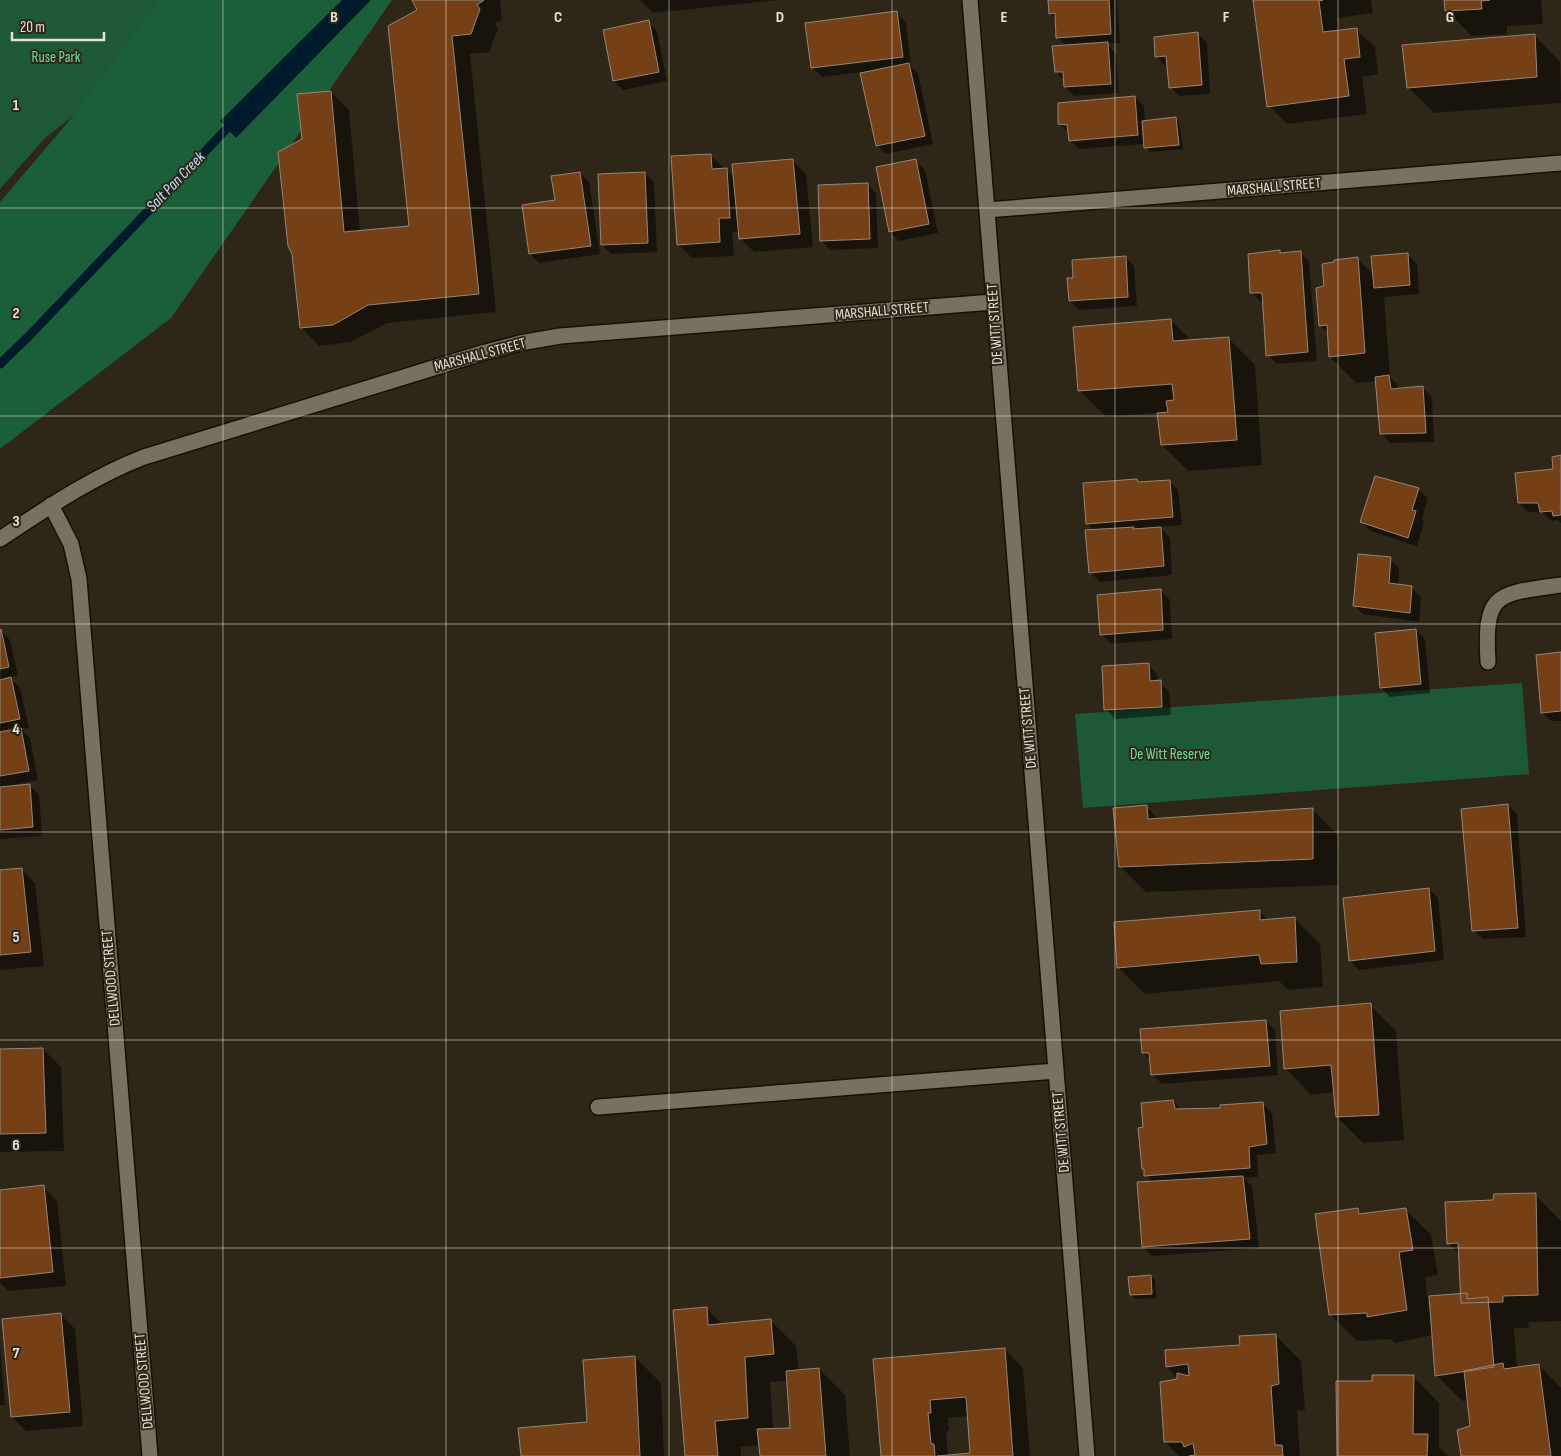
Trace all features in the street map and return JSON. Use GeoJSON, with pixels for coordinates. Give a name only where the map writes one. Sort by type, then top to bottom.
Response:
{"type":"FeatureCollection","features":[{"type":"Feature","properties":{"kind":"street","name":"DE WITT STREET"},"geometry":{"type":"LineString","coordinates":[[970,0],[1087,1456]]}},
{"type":"Feature","properties":{"kind":"street","name":"MARSHALL STREET"},"geometry":{"type":"LineString","coordinates":[[987,210],[1561,163]]}},
{"type":"Feature","properties":{"kind":"street","name":"MARSHALL STREET"},"geometry":{"type":"LineString","coordinates":[[0,539],[51,505],[112,470],[144,457],[440,365],[520,343],[570,336],[994,302]]}},
{"type":"Feature","properties":{"kind":"street","name":"DELLWOOD STREET"},"geometry":{"type":"LineString","coordinates":[[51,505],[71,544],[80,579],[150,1456]]}},
{"type":"Feature","properties":{"kind":"street"},"geometry":{"type":"LineString","coordinates":[[1488,662],[1486,629],[1488,616],[1494,606],[1513,593],[1561,585]]}},
{"type":"Feature","properties":{"kind":"street"},"geometry":{"type":"LineString","coordinates":[[598,1107],[1056,1071]]}},
{"type":"Feature","properties":{"kind":"green space","name":"Ruse Park"},"geometry":{"type":"Polygon","coordinates":[[[0,0],[221,0],[45,138],[0,189],[0,0]]]}},
{"type":"Feature","properties":{"kind":"green space"},"geometry":{"type":"Polygon","coordinates":[[[160,0],[392,0],[171,318],[0,449],[0,202],[74,115],[160,0]]]}},
{"type":"Feature","properties":{"kind":"green space","name":"De Witt Reserve"},"geometry":{"type":"Polygon","coordinates":[[[1522,683],[1529,774],[1083,808],[1075,714],[1522,683]]]}},
{"type":"Feature","properties":{"kind":"water"},"geometry":{"type":"Polygon","coordinates":[[[342,0],[371,0],[236,138],[220,121],[342,0]]]}},
{"type":"Feature","properties":{"kind":"building"},"geometry":{"type":"Polygon","coordinates":[[[412,0],[484,0],[477,5],[480,9],[471,34],[452,36],[479,294],[368,305],[333,325],[300,328],[292,254],[288,246],[278,152],[302,139],[297,94],[331,91],[344,232],[409,226],[388,26],[417,10],[412,0]]]}},
{"type":"Feature","properties":{"kind":"building"},"geometry":{"type":"Polygon","coordinates":[[[1048,0],[1109,0],[1111,34],[1056,38],[1055,13],[1049,14],[1048,0]]]}},
{"type":"Feature","properties":{"kind":"building"},"geometry":{"type":"Polygon","coordinates":[[[1253,0],[1323,0],[1319,1],[1323,32],[1357,28],[1360,57],[1344,59],[1349,96],[1267,107],[1253,0]]]}},
{"type":"Feature","properties":{"kind":"building"},"geometry":{"type":"Polygon","coordinates":[[[1444,0],[1490,0],[1481,1],[1482,9],[1445,11],[1444,0]]]}},
{"type":"Feature","properties":{"kind":"building"},"geometry":{"type":"Polygon","coordinates":[[[897,11],[903,57],[811,68],[805,23],[897,11]]]}},
{"type":"Feature","properties":{"kind":"building"},"geometry":{"type":"Polygon","coordinates":[[[649,20],[659,72],[613,81],[603,30],[649,20]]]}},
{"type":"Feature","properties":{"kind":"building"},"geometry":{"type":"Polygon","coordinates":[[[1198,32],[1202,85],[1169,88],[1166,56],[1155,57],[1154,37],[1198,32]]]}},
{"type":"Feature","properties":{"kind":"building"},"geometry":{"type":"Polygon","coordinates":[[[1535,34],[1537,77],[1407,88],[1402,45],[1535,34]]]}},
{"type":"Feature","properties":{"kind":"building"},"geometry":{"type":"Polygon","coordinates":[[[1108,42],[1111,84],[1064,87],[1063,72],[1055,72],[1052,46],[1108,42]]]}},
{"type":"Feature","properties":{"kind":"building"},"geometry":{"type":"Polygon","coordinates":[[[909,63],[925,136],[876,146],[860,73],[909,63]]]}},
{"type":"Feature","properties":{"kind":"building"},"geometry":{"type":"Polygon","coordinates":[[[1135,96],[1138,135],[1069,141],[1067,125],[1058,124],[1058,103],[1135,96]]]}},
{"type":"Feature","properties":{"kind":"building"},"geometry":{"type":"Polygon","coordinates":[[[1176,117],[1179,145],[1144,148],[1142,121],[1176,117]]]}},
{"type":"Feature","properties":{"kind":"building"},"geometry":{"type":"Polygon","coordinates":[[[711,154],[712,169],[727,168],[730,218],[719,218],[720,242],[677,245],[671,156],[711,154]]]}},
{"type":"Feature","properties":{"kind":"building"},"geometry":{"type":"Polygon","coordinates":[[[793,159],[800,234],[739,239],[732,164],[793,159]]]}},
{"type":"Feature","properties":{"kind":"building"},"geometry":{"type":"Polygon","coordinates":[[[916,159],[929,224],[889,232],[876,167],[916,159]]]}},
{"type":"Feature","properties":{"kind":"building"},"geometry":{"type":"Polygon","coordinates":[[[580,172],[591,246],[529,254],[522,205],[555,200],[551,176],[580,172]]]}},
{"type":"Feature","properties":{"kind":"building"},"geometry":{"type":"Polygon","coordinates":[[[645,172],[648,243],[601,245],[598,174],[645,172]]]}},
{"type":"Feature","properties":{"kind":"building"},"geometry":{"type":"Polygon","coordinates":[[[868,183],[870,239],[820,241],[818,185],[868,183]]]}},
{"type":"Feature","properties":{"kind":"building"},"geometry":{"type":"Polygon","coordinates":[[[1280,250],[1280,253],[1301,251],[1308,352],[1266,356],[1262,293],[1250,293],[1248,254],[1280,250]]]}},
{"type":"Feature","properties":{"kind":"building"},"geometry":{"type":"Polygon","coordinates":[[[1408,253],[1410,285],[1374,288],[1371,256],[1408,253]]]}},
{"type":"Feature","properties":{"kind":"building"},"geometry":{"type":"Polygon","coordinates":[[[1126,256],[1128,297],[1069,301],[1067,278],[1073,278],[1072,260],[1126,256]]]}},
{"type":"Feature","properties":{"kind":"building"},"geometry":{"type":"Polygon","coordinates":[[[1358,257],[1365,353],[1329,357],[1327,325],[1319,326],[1316,288],[1324,286],[1322,264],[1334,262],[1334,260],[1358,257]]]}},
{"type":"Feature","properties":{"kind":"building"},"geometry":{"type":"Polygon","coordinates":[[[1171,319],[1173,341],[1229,337],[1237,440],[1161,445],[1157,413],[1168,412],[1166,401],[1174,400],[1172,384],[1078,391],[1073,327],[1171,319]]]}},
{"type":"Feature","properties":{"kind":"building"},"geometry":{"type":"Polygon","coordinates":[[[1389,375],[1391,389],[1423,386],[1426,433],[1380,434],[1375,377],[1389,375]]]}},
{"type":"Feature","properties":{"kind":"building"},"geometry":{"type":"Polygon","coordinates":[[[1561,455],[1561,515],[1553,516],[1552,511],[1540,512],[1538,503],[1518,503],[1515,473],[1553,469],[1552,457],[1561,455]]]}},
{"type":"Feature","properties":{"kind":"building"},"geometry":{"type":"Polygon","coordinates":[[[1375,476],[1419,488],[1412,510],[1416,511],[1408,538],[1360,522],[1375,476]]]}},
{"type":"Feature","properties":{"kind":"building"},"geometry":{"type":"Polygon","coordinates":[[[1137,479],[1138,482],[1170,480],[1173,517],[1086,524],[1083,483],[1137,479]]]}},
{"type":"Feature","properties":{"kind":"building"},"geometry":{"type":"Polygon","coordinates":[[[1134,527],[1133,529],[1161,527],[1164,566],[1089,573],[1085,530],[1134,527]]]}},
{"type":"Feature","properties":{"kind":"building"},"geometry":{"type":"Polygon","coordinates":[[[1358,554],[1391,557],[1389,583],[1412,586],[1410,613],[1353,606],[1358,554]]]}},
{"type":"Feature","properties":{"kind":"building"},"geometry":{"type":"Polygon","coordinates":[[[1161,589],[1163,630],[1100,635],[1097,595],[1161,589]]]}},
{"type":"Feature","properties":{"kind":"building"},"geometry":{"type":"Polygon","coordinates":[[[1416,629],[1421,684],[1380,688],[1375,633],[1416,629]]]}},
{"type":"Feature","properties":{"kind":"building"},"geometry":{"type":"Polygon","coordinates":[[[0,630],[9,667],[0,669],[0,630]]]}},
{"type":"Feature","properties":{"kind":"building"},"geometry":{"type":"Polygon","coordinates":[[[1561,652],[1561,711],[1541,713],[1536,655],[1561,652]]]}},
{"type":"Feature","properties":{"kind":"building"},"geometry":{"type":"Polygon","coordinates":[[[1149,663],[1150,681],[1161,680],[1162,707],[1104,710],[1102,666],[1149,663]]]}},
{"type":"Feature","properties":{"kind":"building"},"geometry":{"type":"Polygon","coordinates":[[[11,677],[20,719],[0,723],[0,680],[11,677]]]}},
{"type":"Feature","properties":{"kind":"building"},"geometry":{"type":"Polygon","coordinates":[[[21,728],[29,771],[0,776],[0,732],[21,728]]]}},
{"type":"Feature","properties":{"kind":"building"},"geometry":{"type":"Polygon","coordinates":[[[30,784],[33,827],[0,830],[0,787],[30,784]]]}},
{"type":"Feature","properties":{"kind":"building"},"geometry":{"type":"Polygon","coordinates":[[[1508,804],[1518,928],[1472,931],[1461,809],[1508,804]]]}},
{"type":"Feature","properties":{"kind":"building"},"geometry":{"type":"Polygon","coordinates":[[[1147,805],[1148,819],[1313,808],[1313,859],[1119,867],[1113,808],[1147,805]]]}},
{"type":"Feature","properties":{"kind":"building"},"geometry":{"type":"Polygon","coordinates":[[[22,868],[31,952],[0,955],[0,870],[22,868]]]}},
{"type":"Feature","properties":{"kind":"building"},"geometry":{"type":"Polygon","coordinates":[[[1429,888],[1435,951],[1349,961],[1343,898],[1429,888]]]}},
{"type":"Feature","properties":{"kind":"building"},"geometry":{"type":"Polygon","coordinates":[[[1260,910],[1260,920],[1295,917],[1297,962],[1261,964],[1259,955],[1117,968],[1114,922],[1260,910]]]}},
{"type":"Feature","properties":{"kind":"building"},"geometry":{"type":"Polygon","coordinates":[[[1371,1003],[1379,1115],[1336,1117],[1331,1065],[1284,1069],[1280,1011],[1371,1003]]]}},
{"type":"Feature","properties":{"kind":"building"},"geometry":{"type":"Polygon","coordinates":[[[1266,1020],[1270,1066],[1151,1075],[1149,1053],[1142,1053],[1140,1029],[1266,1020]]]}},
{"type":"Feature","properties":{"kind":"building"},"geometry":{"type":"Polygon","coordinates":[[[43,1048],[46,1133],[0,1134],[0,1049],[43,1048]]]}},
{"type":"Feature","properties":{"kind":"building"},"geometry":{"type":"Polygon","coordinates":[[[1173,1100],[1175,1109],[1220,1108],[1220,1105],[1263,1102],[1267,1144],[1249,1147],[1250,1168],[1144,1176],[1138,1128],[1143,1127],[1141,1103],[1173,1100]]]}},
{"type":"Feature","properties":{"kind":"building"},"geometry":{"type":"Polygon","coordinates":[[[1243,1176],[1250,1239],[1142,1247],[1137,1182],[1243,1176]]]}},
{"type":"Feature","properties":{"kind":"building"},"geometry":{"type":"Polygon","coordinates":[[[44,1185],[53,1272],[0,1278],[0,1190],[44,1185]]]}},
{"type":"Feature","properties":{"kind":"building"},"geometry":{"type":"Polygon","coordinates":[[[1536,1193],[1538,1295],[1503,1296],[1503,1302],[1461,1303],[1458,1243],[1447,1244],[1445,1202],[1493,1200],[1494,1194],[1536,1193]]]}},
{"type":"Feature","properties":{"kind":"building"},"geometry":{"type":"Polygon","coordinates":[[[1358,1208],[1359,1214],[1406,1208],[1413,1250],[1399,1252],[1407,1310],[1367,1317],[1367,1313],[1329,1315],[1315,1214],[1358,1208]]]}},
{"type":"Feature","properties":{"kind":"building"},"geometry":{"type":"Polygon","coordinates":[[[1151,1275],[1152,1294],[1130,1295],[1128,1277],[1151,1275]]]}},
{"type":"Feature","properties":{"kind":"building"},"geometry":{"type":"Polygon","coordinates":[[[1467,1293],[1467,1299],[1488,1297],[1494,1367],[1435,1376],[1429,1296],[1467,1293]]]}},
{"type":"Feature","properties":{"kind":"building"},"geometry":{"type":"Polygon","coordinates":[[[707,1307],[708,1325],[771,1319],[774,1354],[745,1357],[748,1418],[715,1421],[718,1456],[685,1456],[673,1310],[707,1307]]]}},
{"type":"Feature","properties":{"kind":"building"},"geometry":{"type":"Polygon","coordinates":[[[61,1313],[70,1412],[11,1417],[2,1319],[61,1313]]]}},
{"type":"Feature","properties":{"kind":"building"},"geometry":{"type":"Polygon","coordinates":[[[1276,1334],[1279,1384],[1271,1386],[1275,1445],[1282,1445],[1283,1456],[1189,1456],[1195,1455],[1193,1443],[1184,1447],[1182,1442],[1164,1442],[1160,1382],[1177,1379],[1177,1373],[1189,1376],[1188,1364],[1166,1367],[1165,1350],[1240,1345],[1239,1336],[1276,1334]]]}},
{"type":"Feature","properties":{"kind":"building"},"geometry":{"type":"Polygon","coordinates":[[[1005,1348],[1013,1456],[937,1456],[970,1453],[966,1397],[930,1400],[931,1413],[928,1413],[931,1444],[934,1444],[935,1456],[881,1456],[873,1359],[1005,1348]]]}},
{"type":"Feature","properties":{"kind":"building"},"geometry":{"type":"Polygon","coordinates":[[[635,1356],[640,1456],[521,1456],[518,1428],[587,1422],[583,1360],[635,1356]]]}},
{"type":"Feature","properties":{"kind":"building"},"geometry":{"type":"Polygon","coordinates":[[[1503,1363],[1504,1369],[1539,1364],[1551,1456],[1461,1456],[1457,1430],[1470,1426],[1464,1371],[1503,1363]]]}},
{"type":"Feature","properties":{"kind":"building"},"geometry":{"type":"Polygon","coordinates":[[[819,1368],[826,1456],[760,1456],[757,1429],[790,1428],[786,1371],[819,1368]]]}},
{"type":"Feature","properties":{"kind":"building"},"geometry":{"type":"Polygon","coordinates":[[[1372,1375],[1414,1375],[1413,1434],[1428,1434],[1427,1456],[1337,1456],[1336,1381],[1372,1381],[1372,1375]]]}},
{"type":"Feature","properties":{"kind":"waterway","name":"Salt Pan Creek"},"geometry":{"type":"LineString","coordinates":[[0,364],[235,120]]}}]}
